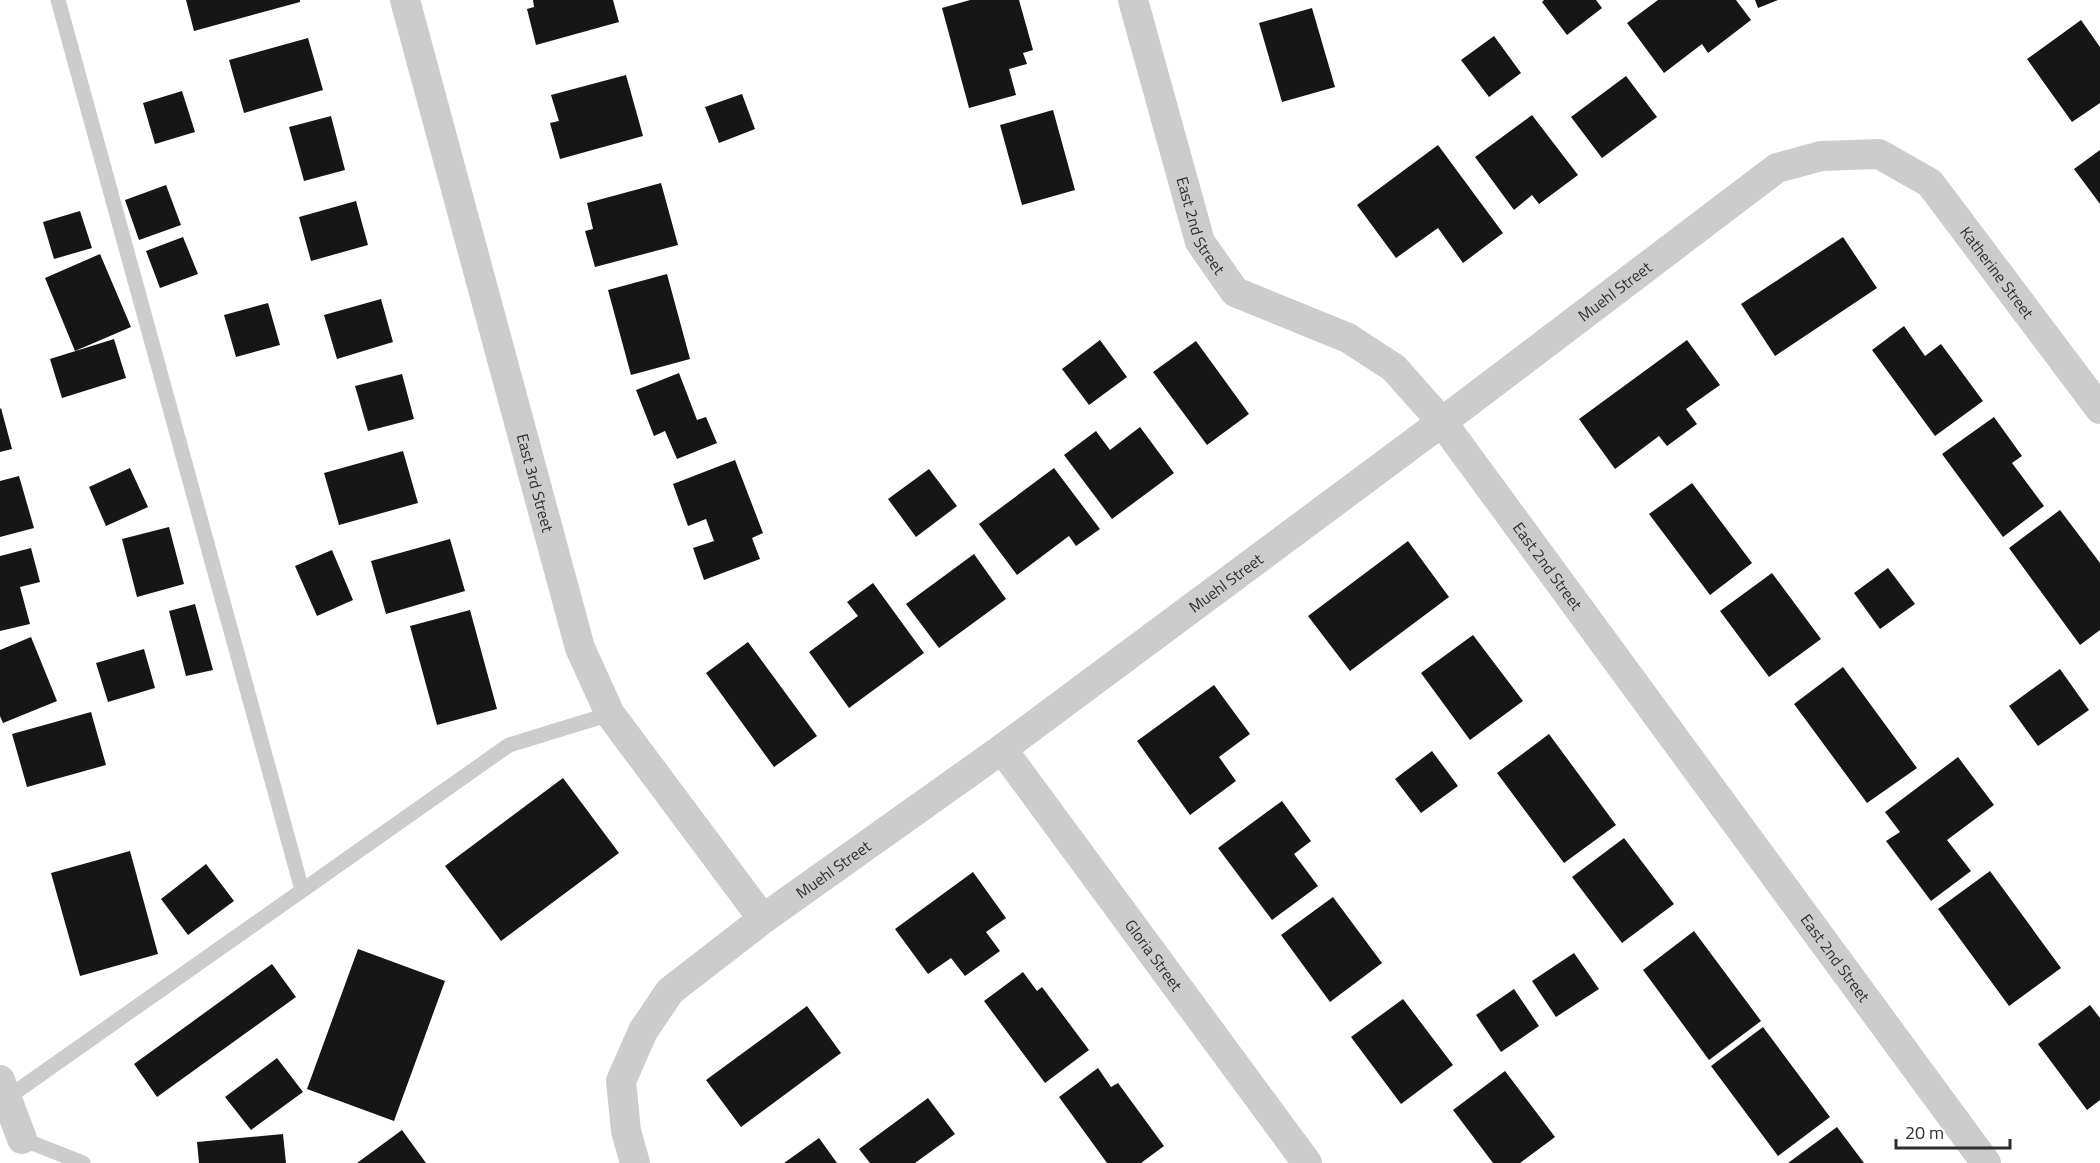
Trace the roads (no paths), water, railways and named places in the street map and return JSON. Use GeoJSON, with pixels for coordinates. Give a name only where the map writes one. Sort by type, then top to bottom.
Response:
{"type":"FeatureCollection","features":[{"type":"Feature","properties":{"kind":"street","name":"East 3rd Street"},"geometry":{"type":"LineString","coordinates":[[405,0],[580,648],[610,714],[763,919]]}},
{"type":"Feature","properties":{"kind":"street","name":"East 2nd Street"},"geometry":{"type":"LineString","coordinates":[[1133,0],[1200,242],[1235,292],[1348,338],[1394,368],[1442,422],[1986,1163]]}},
{"type":"Feature","properties":{"kind":"street","name":"Muehl Street"},"geometry":{"type":"LineString","coordinates":[[635,1163],[626,1131],[621,1081],[643,1031],[670,991],[763,919],[1002,749],[1442,422],[1777,168],[1821,156],[1878,154]]}},
{"type":"Feature","properties":{"kind":"street","name":"Katherine Street"},"geometry":{"type":"LineString","coordinates":[[1878,154],[1930,183],[2100,409]]}},
{"type":"Feature","properties":{"kind":"street","name":"Gloria Street"},"geometry":{"type":"LineString","coordinates":[[1002,749],[1307,1163]]}},
{"type":"Feature","properties":{"kind":"street"},"geometry":{"type":"LineString","coordinates":[[3,1089],[22,1139]]}},
{"type":"Feature","properties":{"kind":"lane"},"geometry":{"type":"LineString","coordinates":[[58,0],[302,890]]}},
{"type":"Feature","properties":{"kind":"lane"},"geometry":{"type":"LineString","coordinates":[[3,1089],[302,890],[509,745],[610,714]]}},
{"type":"Feature","properties":{"kind":"lane"},"geometry":{"type":"LineString","coordinates":[[22,1139],[83,1163]]}}]}
